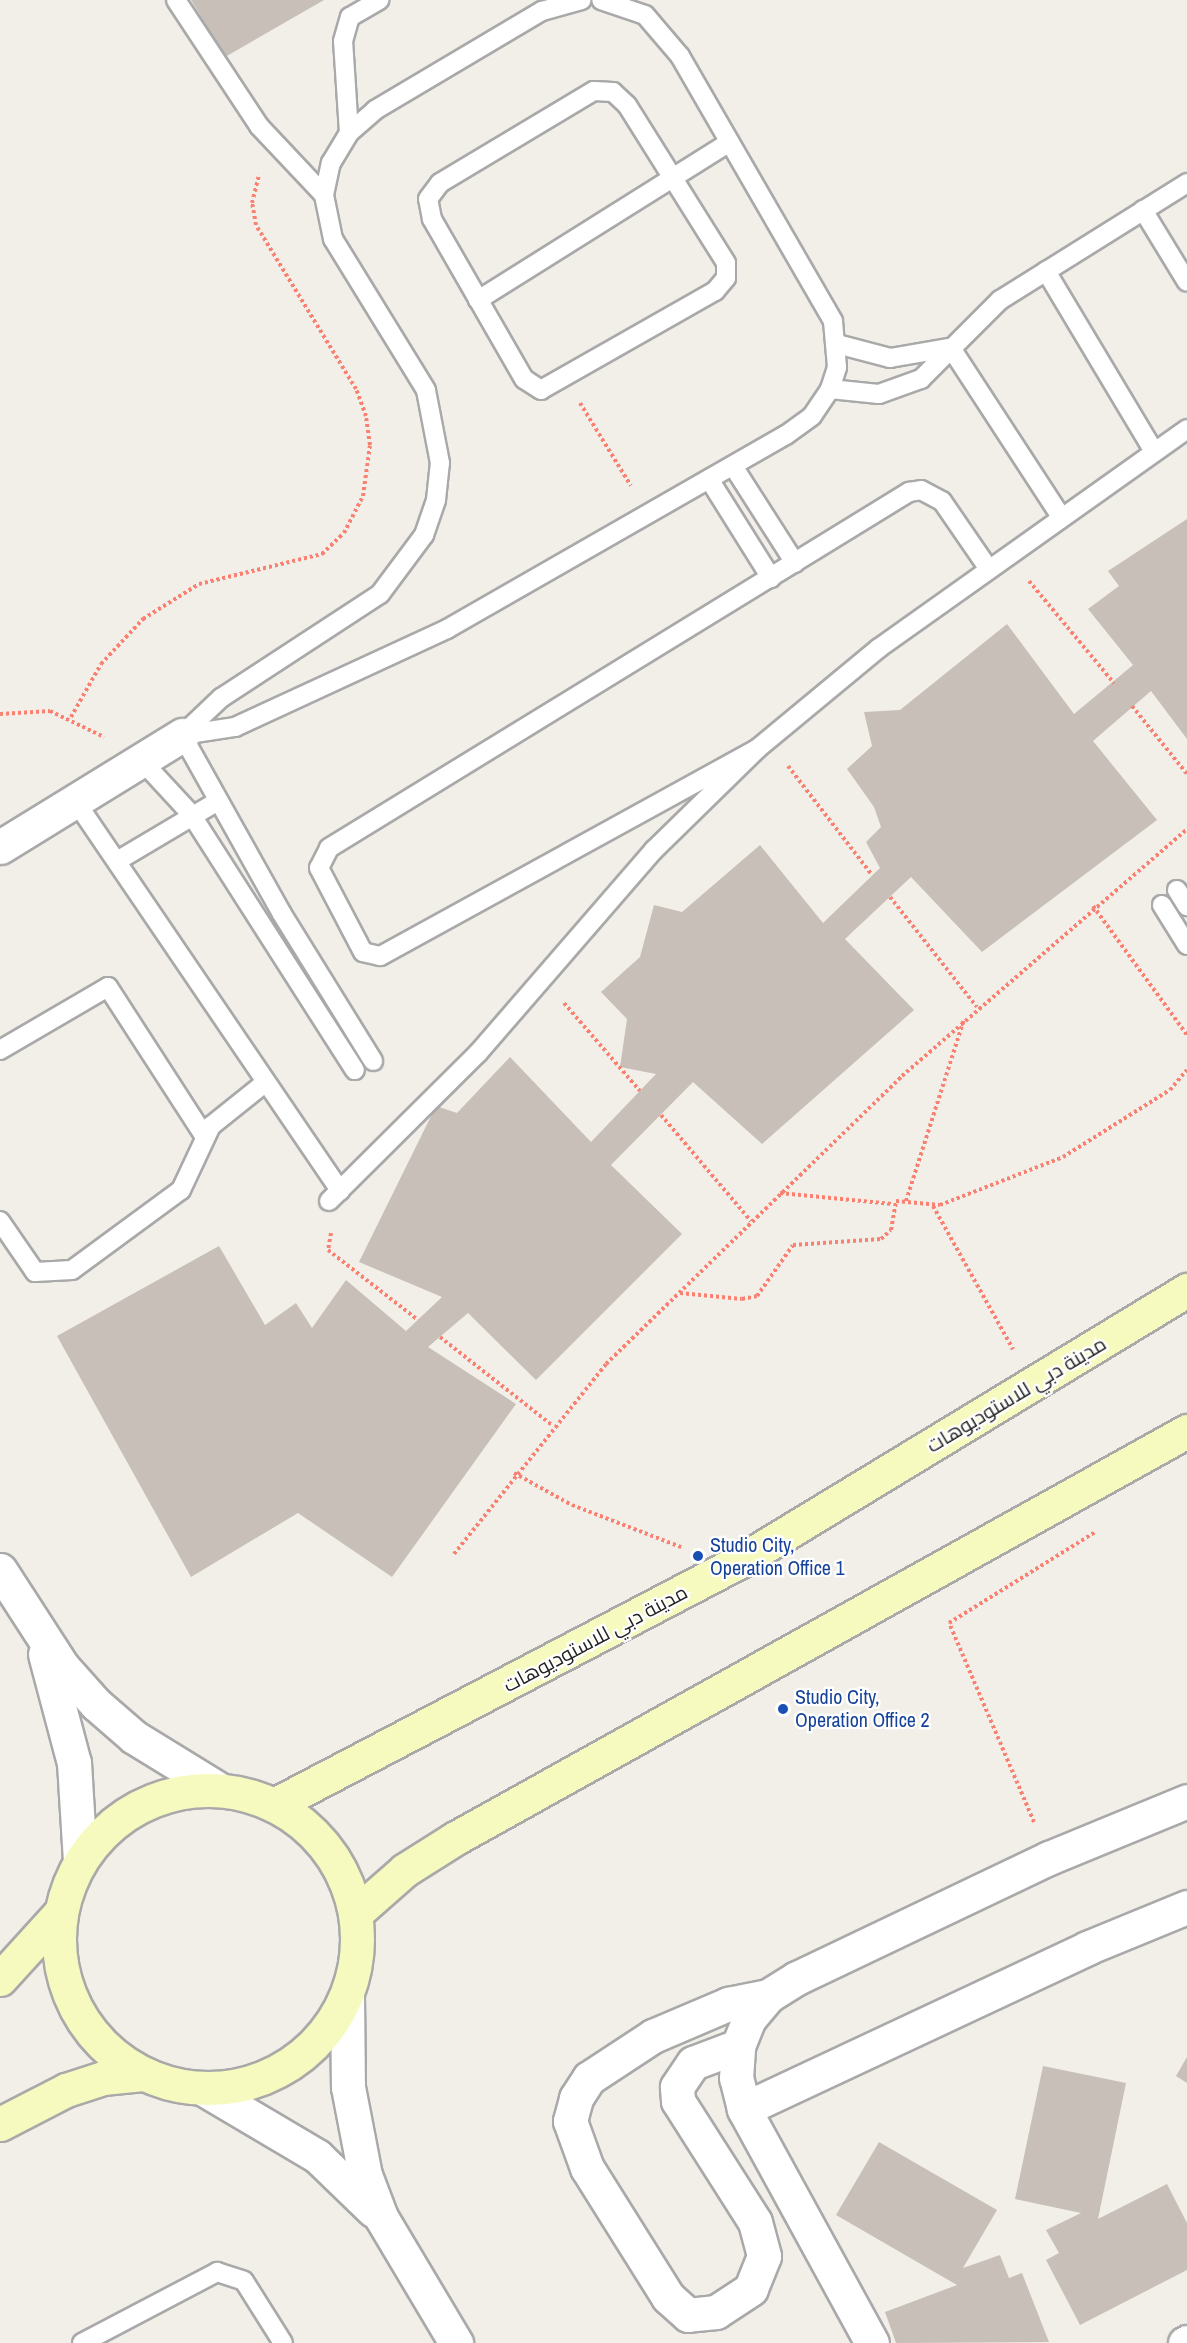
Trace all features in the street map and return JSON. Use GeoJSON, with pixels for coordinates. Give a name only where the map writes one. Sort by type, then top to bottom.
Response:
{"type":"FeatureCollection","features":[{"type":"Feature","properties":{"kind":"street"},"geometry":{"type":"LineString","coordinates":[[0,847],[182,735]]}},
{"type":"Feature","properties":{"kind":"street","name":"مدينة دبي للاستوديوهات"},"geometry":{"type":"LineString","coordinates":[[274,1805],[742,1560],[1187,1290]]}},
{"type":"Feature","properties":{"kind":"street"},"geometry":{"type":"LineString","coordinates":[[356,1913],[431,1852],[1187,1431]]}},
{"type":"Feature","properties":{"kind":"street"},"geometry":{"type":"LineString","coordinates":[[0,1570],[33,1624],[103,1710],[176,1766],[220,1790],[274,1805],[320,1841],[341,1869],[356,1913],[357,1955],[347,1996],[354,2131],[381,2217],[456,2343]]}},
{"type":"Feature","properties":{"kind":"street"},"geometry":{"type":"LineString","coordinates":[[33,1624],[67,1725],[80,1861]]}},
{"type":"Feature","properties":{"kind":"street"},"geometry":{"type":"LineString","coordinates":[[0,1979],[60,1913],[80,1861],[117,1820],[166,1796],[220,1790]]}},
{"type":"Feature","properties":{"kind":"street"},"geometry":{"type":"LineString","coordinates":[[738,2046],[693,2064],[677,2087],[678,2101],[755,2222],[764,2256],[751,2289],[716,2313],[688,2315],[668,2297],[587,2168],[570,2121],[576,2098],[589,2078],[653,2036],[728,2004],[768,1996],[1049,1858],[1187,1801]]}},
{"type":"Feature","properties":{"kind":"street"},"geometry":{"type":"LineString","coordinates":[[744,2109],[1087,1948],[1187,1907]]}},
{"type":"Feature","properties":{"kind":"street"},"geometry":{"type":"LineString","coordinates":[[60,1913],[63,1971],[84,2024],[111,2053],[143,2074]]}},
{"type":"Feature","properties":{"kind":"street"},"geometry":{"type":"LineString","coordinates":[[202,2088],[248,2084],[290,2065],[324,2034],[347,1996]]}},
{"type":"Feature","properties":{"kind":"street"},"geometry":{"type":"LineString","coordinates":[[768,1996],[749,2019],[738,2046],[736,2078],[744,2109],[872,2343]]}},
{"type":"Feature","properties":{"kind":"street"},"geometry":{"type":"LineString","coordinates":[[0,2124],[66,2090],[103,2078],[143,2074],[202,2088],[316,2156],[381,2217]]}},
{"type":"Feature","properties":{"kind":"lane"},"geometry":{"type":"LineString","coordinates":[[176,0],[279,150],[324,195]]}},
{"type":"Feature","properties":{"kind":"lane"},"geometry":{"type":"LineString","coordinates":[[349,133],[343,41],[350,17],[379,0]]}},
{"type":"Feature","properties":{"kind":"lane"},"geometry":{"type":"LineString","coordinates":[[182,735],[221,698],[380,594],[424,535],[436,500],[440,463],[426,390],[333,239],[324,195],[332,163],[349,133],[375,110],[539,5],[582,0]]}},
{"type":"Feature","properties":{"kind":"lane"},"geometry":{"type":"LineString","coordinates":[[182,735],[235,727],[447,629],[733,466],[812,416],[830,389],[837,344],[823,301],[730,142],[665,33],[645,15],[601,0]]}},
{"type":"Feature","properties":{"kind":"lane"},"geometry":{"type":"LineString","coordinates":[[604,90],[627,105],[673,178],[726,262],[726,278],[715,291],[566,379],[541,390],[528,384],[428,209],[428,199],[440,183],[585,95],[604,90]]}},
{"type":"Feature","properties":{"kind":"lane"},"geometry":{"type":"LineString","coordinates":[[478,300],[730,142]]}},
{"type":"Feature","properties":{"kind":"lane"},"geometry":{"type":"LineString","coordinates":[[830,389],[901,390],[951,348],[980,315],[1187,183]]}},
{"type":"Feature","properties":{"kind":"lane"},"geometry":{"type":"LineString","coordinates":[[1143,210],[1187,282]]}},
{"type":"Feature","properties":{"kind":"lane"},"geometry":{"type":"LineString","coordinates":[[1046,272],[1153,450]]}},
{"type":"Feature","properties":{"kind":"lane"},"geometry":{"type":"LineString","coordinates":[[837,344],[890,358],[951,348]]}},
{"type":"Feature","properties":{"kind":"lane"},"geometry":{"type":"LineString","coordinates":[[951,348],[1061,517]]}},
{"type":"Feature","properties":{"kind":"lane"},"geometry":{"type":"LineString","coordinates":[[76,802],[266,1082],[334,1196],[478,1053],[654,850],[762,744],[988,568],[1153,450],[1187,429]]}},
{"type":"Feature","properties":{"kind":"lane"},"geometry":{"type":"LineString","coordinates":[[733,466],[795,563]]}},
{"type":"Feature","properties":{"kind":"lane"},"geometry":{"type":"LineString","coordinates":[[709,479],[771,578]]}},
{"type":"Feature","properties":{"kind":"lane"},"geometry":{"type":"LineString","coordinates":[[762,744],[380,956],[363,952],[319,868],[329,848],[795,563],[921,490],[942,501],[988,568]]}},
{"type":"Feature","properties":{"kind":"lane"},"geometry":{"type":"LineString","coordinates":[[182,735],[218,801],[373,1061]]}},
{"type":"Feature","properties":{"kind":"lane"},"geometry":{"type":"LineString","coordinates":[[142,760],[191,814],[355,1071]]}},
{"type":"Feature","properties":{"kind":"lane"},"geometry":{"type":"LineString","coordinates":[[117,861],[191,814],[218,801]]}},
{"type":"Feature","properties":{"kind":"lane"},"geometry":{"type":"LineString","coordinates":[[1177,890],[1187,906]]}},
{"type":"Feature","properties":{"kind":"lane"},"geometry":{"type":"LineString","coordinates":[[1162,905],[1187,945]]}},
{"type":"Feature","properties":{"kind":"lane"},"geometry":{"type":"LineString","coordinates":[[0,1050],[108,987],[205,1137]]}},
{"type":"Feature","properties":{"kind":"lane"},"geometry":{"type":"LineString","coordinates":[[0,1221],[35,1272],[72,1270],[181,1190],[197,1165],[205,1137],[220,1117],[266,1082]]}},
{"type":"Feature","properties":{"kind":"lane"},"geometry":{"type":"LineString","coordinates":[[82,2343],[217,2272],[244,2281],[283,2343]]}},
{"type":"Feature","properties":{"kind":"path"},"geometry":{"type":"LineString","coordinates":[[71,717],[100,664],[143,619],[199,584],[322,554],[344,533],[363,496],[370,445],[357,389],[256,225],[255,184],[279,150]]}},
{"type":"Feature","properties":{"kind":"path"},"geometry":{"type":"LineString","coordinates":[[566,379],[648,514]]}},
{"type":"Feature","properties":{"kind":"path"},"geometry":{"type":"LineString","coordinates":[[1008,555],[1113,682]]}},
{"type":"Feature","properties":{"kind":"path"},"geometry":{"type":"LineString","coordinates":[[1132,706],[1187,774]]}},
{"type":"Feature","properties":{"kind":"path"},"geometry":{"type":"LineString","coordinates":[[0,714],[28,710],[71,717],[142,760]]}},
{"type":"Feature","properties":{"kind":"path"},"geometry":{"type":"LineString","coordinates":[[762,744],[872,875]]}},
{"type":"Feature","properties":{"kind":"path"},"geometry":{"type":"LineString","coordinates":[[454,1554],[514,1473],[553,1426],[751,1221],[964,1018],[1093,906],[1187,829]]}},
{"type":"Feature","properties":{"kind":"path"},"geometry":{"type":"LineString","coordinates":[[890,897],[977,1007]]}},
{"type":"Feature","properties":{"kind":"path"},"geometry":{"type":"LineString","coordinates":[[1093,906],[1187,1035]]}},
{"type":"Feature","properties":{"kind":"path"},"geometry":{"type":"LineString","coordinates":[[543,980],[640,1091]]}},
{"type":"Feature","properties":{"kind":"path"},"geometry":{"type":"LineString","coordinates":[[906,1201],[964,1018]]}},
{"type":"Feature","properties":{"kind":"path"},"geometry":{"type":"LineString","coordinates":[[780,1193],[892,1204],[906,1201],[933,1206],[1071,1153],[1170,1090],[1187,1070]]}},
{"type":"Feature","properties":{"kind":"path"},"geometry":{"type":"LineString","coordinates":[[660,1115],[751,1221]]}},
{"type":"Feature","properties":{"kind":"path"},"geometry":{"type":"LineString","coordinates":[[334,1196],[328,1250],[418,1320]]}},
{"type":"Feature","properties":{"kind":"path"},"geometry":{"type":"LineString","coordinates":[[679,1293],[742,1299],[757,1296],[793,1245],[887,1236],[892,1204]]}},
{"type":"Feature","properties":{"kind":"path"},"geometry":{"type":"LineString","coordinates":[[933,1206],[1032,1384]]}},
{"type":"Feature","properties":{"kind":"path"},"geometry":{"type":"LineString","coordinates":[[440,1337],[553,1426]]}},
{"type":"Feature","properties":{"kind":"path"},"geometry":{"type":"LineString","coordinates":[[514,1473],[634,1531],[742,1560]]}},
{"type":"Feature","properties":{"kind":"path"},"geometry":{"type":"LineString","coordinates":[[1049,1858],[949,1623],[1098,1530]]}},
{"type":"Feature","properties":{"kind":"building"},"geometry":{"type":"Polygon","coordinates":[[[191,0],[324,0],[225,57],[191,0]]]}},
{"type":"Feature","properties":{"kind":"building"},"geometry":{"type":"Polygon","coordinates":[[[1187,519],[1187,739],[1151,691],[1093,741],[1157,820],[982,952],[911,877],[845,939],[914,1010],[762,1144],[693,1082],[611,1165],[682,1234],[536,1380],[468,1313],[428,1347],[516,1404],[392,1577],[298,1513],[191,1577],[57,1336],[219,1246],[265,1325],[296,1303],[312,1328],[346,1280],[406,1331],[442,1297],[359,1262],[436,1106],[457,1113],[510,1057],[591,1142],[656,1074],[620,1067],[627,1019],[601,992],[640,957],[654,905],[682,912],[760,845],[823,923],[880,868],[866,842],[881,827],[874,807],[847,769],[872,746],[864,712],[900,710],[1007,624],[1074,714],[1133,665],[1088,609],[1119,586],[1108,571],[1187,519]]]}},
{"type":"Feature","properties":{"kind":"building"},"geometry":{"type":"Polygon","coordinates":[[[1187,2057],[1187,2083],[1176,2076],[1187,2057]]]}},
{"type":"Feature","properties":{"kind":"building"},"geometry":{"type":"Polygon","coordinates":[[[1043,2066],[1126,2083],[1098,2219],[1167,2184],[1187,2223],[1187,2270],[1080,2325],[1046,2260],[1059,2253],[1046,2230],[1081,2213],[1015,2199],[1043,2066]]]}},
{"type":"Feature","properties":{"kind":"building"},"geometry":{"type":"Polygon","coordinates":[[[879,2142],[997,2210],[963,2268],[1000,2255],[1009,2278],[1022,2273],[1049,2342],[896,2343],[885,2312],[957,2285],[836,2215],[879,2142]]]}},
{"type":"Feature","properties":{"kind":"place","name":"Studio City, Operation Office 1"},"geometry":{"type":"Point","coordinates":[698,1556]}},
{"type":"Feature","properties":{"kind":"place","name":"Studio City, Operation Office 2"},"geometry":{"type":"Point","coordinates":[783,1709]}}]}
